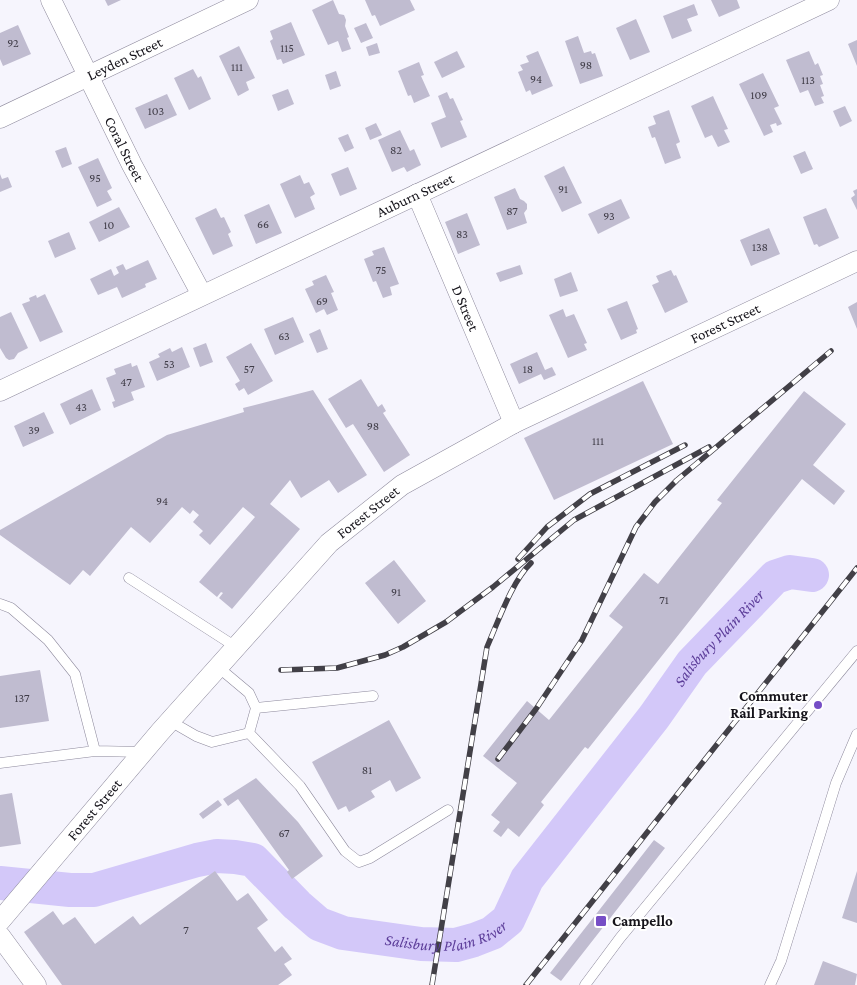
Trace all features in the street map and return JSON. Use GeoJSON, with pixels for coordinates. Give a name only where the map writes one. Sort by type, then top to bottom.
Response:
{"type":"FeatureCollection","features":[{"type":"Feature","properties":{"kind":"street","name":"Coral Street"},"geometry":{"type":"LineString","coordinates":[[51,0],[132,165],[202,295]]}},
{"type":"Feature","properties":{"kind":"street","name":"Leyden Street"},"geometry":{"type":"LineString","coordinates":[[0,118],[248,0]]}},
{"type":"Feature","properties":{"kind":"street","name":"Auburn Street"},"geometry":{"type":"LineString","coordinates":[[0,390],[829,0]]}},
{"type":"Feature","properties":{"kind":"street","name":"D Street"},"geometry":{"type":"LineString","coordinates":[[417,194],[514,423]]}},
{"type":"Feature","properties":{"kind":"street","name":"Forest Street"},"geometry":{"type":"LineString","coordinates":[[0,921],[143,752],[329,543],[402,485],[514,423],[857,261]]}},
{"type":"Feature","properties":{"kind":"street"},"geometry":{"type":"LineString","coordinates":[[0,936],[36,985]]}},
{"type":"Feature","properties":{"kind":"lane"},"geometry":{"type":"LineString","coordinates":[[130,578],[236,647]]}},
{"type":"Feature","properties":{"kind":"lane"},"geometry":{"type":"LineString","coordinates":[[0,604],[11,608],[48,640],[75,674],[96,751]]}},
{"type":"Feature","properties":{"kind":"lane"},"geometry":{"type":"LineString","coordinates":[[585,985],[620,938],[857,651]]}},
{"type":"Feature","properties":{"kind":"lane"},"geometry":{"type":"LineString","coordinates":[[218,667],[249,693],[256,708],[249,733]]}},
{"type":"Feature","properties":{"kind":"lane"},"geometry":{"type":"LineString","coordinates":[[256,708],[373,696]]}},
{"type":"Feature","properties":{"kind":"lane"},"geometry":{"type":"LineString","coordinates":[[170,721],[196,736],[212,742],[249,733]]}},
{"type":"Feature","properties":{"kind":"lane"},"geometry":{"type":"LineString","coordinates":[[249,733],[300,786],[345,851],[359,862],[370,858],[448,810]]}},
{"type":"Feature","properties":{"kind":"lane"},"geometry":{"type":"LineString","coordinates":[[770,985],[781,961],[836,783],[857,734]]}},
{"type":"Feature","properties":{"kind":"lane"},"geometry":{"type":"LineString","coordinates":[[0,763],[96,751],[143,752]]}},
{"type":"Feature","properties":{"kind":"building"},"geometry":{"type":"Polygon","coordinates":[[[105,0],[121,0],[108,6],[105,0]]]}},
{"type":"Feature","properties":{"kind":"building"},"geometry":{"type":"Polygon","coordinates":[[[333,0],[339,14],[344,15],[349,37],[347,38],[351,49],[342,52],[338,41],[328,45],[312,10],[333,0]]]}},
{"type":"Feature","properties":{"kind":"building"},"geometry":{"type":"Polygon","coordinates":[[[365,0],[410,0],[415,10],[380,26],[375,15],[372,16],[365,0]]]}},
{"type":"Feature","properties":{"kind":"building"},"geometry":{"type":"Polygon","coordinates":[[[711,0],[737,0],[740,8],[719,17],[711,0]]]}},
{"type":"Feature","properties":{"kind":"building"},"geometry":{"type":"Polygon","coordinates":[[[694,4],[698,15],[687,19],[692,31],[672,39],[663,16],[694,4]]]}},
{"type":"Feature","properties":{"kind":"building"},"geometry":{"type":"Polygon","coordinates":[[[636,19],[650,52],[630,60],[616,28],[636,19]]]}},
{"type":"Feature","properties":{"kind":"building"},"geometry":{"type":"Polygon","coordinates":[[[291,22],[305,55],[283,64],[281,59],[277,60],[270,41],[273,39],[270,31],[291,22]]]}},
{"type":"Feature","properties":{"kind":"building"},"geometry":{"type":"Polygon","coordinates":[[[366,23],[373,38],[361,43],[354,28],[366,23]]]}},
{"type":"Feature","properties":{"kind":"building"},"geometry":{"type":"Polygon","coordinates":[[[18,25],[31,54],[3,66],[0,59],[0,33],[18,25]]]}},
{"type":"Feature","properties":{"kind":"building"},"geometry":{"type":"Polygon","coordinates":[[[578,36],[584,53],[591,51],[592,54],[595,53],[603,76],[580,84],[565,41],[578,36]]]}},
{"type":"Feature","properties":{"kind":"building"},"geometry":{"type":"Polygon","coordinates":[[[857,40],[857,66],[848,44],[857,40]]]}},
{"type":"Feature","properties":{"kind":"building"},"geometry":{"type":"Polygon","coordinates":[[[377,43],[380,53],[369,56],[366,47],[377,43]]]}},
{"type":"Feature","properties":{"kind":"building"},"geometry":{"type":"Polygon","coordinates":[[[239,46],[255,78],[246,82],[249,90],[238,96],[219,56],[239,46]]]}},
{"type":"Feature","properties":{"kind":"building"},"geometry":{"type":"Polygon","coordinates":[[[457,51],[465,67],[442,78],[434,62],[457,51]]]}},
{"type":"Feature","properties":{"kind":"building"},"geometry":{"type":"Polygon","coordinates":[[[538,51],[553,86],[532,95],[530,90],[526,92],[518,72],[523,70],[520,65],[529,62],[526,56],[538,51]]]}},
{"type":"Feature","properties":{"kind":"building"},"geometry":{"type":"Polygon","coordinates":[[[809,51],[815,65],[818,63],[823,75],[820,76],[823,84],[820,85],[824,96],[821,97],[824,103],[815,106],[808,90],[800,93],[786,60],[809,51]]]}},
{"type":"Feature","properties":{"kind":"building"},"geometry":{"type":"Polygon","coordinates":[[[419,62],[424,75],[421,76],[430,96],[414,103],[411,95],[408,96],[398,71],[419,62]]]}},
{"type":"Feature","properties":{"kind":"building"},"geometry":{"type":"Polygon","coordinates":[[[193,69],[198,78],[201,76],[211,99],[189,110],[174,78],[193,69]]]}},
{"type":"Feature","properties":{"kind":"building"},"geometry":{"type":"Polygon","coordinates":[[[336,71],[341,86],[330,90],[325,75],[336,71]]]}},
{"type":"Feature","properties":{"kind":"building"},"geometry":{"type":"Polygon","coordinates":[[[763,73],[779,106],[774,108],[782,124],[777,126],[776,123],[770,125],[773,132],[764,136],[739,84],[763,73]]]}},
{"type":"Feature","properties":{"kind":"building"},"geometry":{"type":"Polygon","coordinates":[[[288,89],[294,104],[278,111],[272,95],[288,89]]]}},
{"type":"Feature","properties":{"kind":"building"},"geometry":{"type":"Polygon","coordinates":[[[447,92],[450,99],[453,98],[463,120],[460,121],[467,137],[441,148],[431,123],[446,117],[438,96],[447,92]]]}},
{"type":"Feature","properties":{"kind":"building"},"geometry":{"type":"Polygon","coordinates":[[[167,94],[177,115],[145,129],[135,108],[167,94]]]}},
{"type":"Feature","properties":{"kind":"building"},"geometry":{"type":"Polygon","coordinates":[[[713,96],[728,129],[724,130],[730,142],[718,147],[712,135],[705,138],[691,106],[713,96]]]}},
{"type":"Feature","properties":{"kind":"building"},"geometry":{"type":"Polygon","coordinates":[[[845,106],[852,121],[840,127],[833,111],[845,106]]]}},
{"type":"Feature","properties":{"kind":"building"},"geometry":{"type":"Polygon","coordinates":[[[669,110],[680,142],[676,144],[681,158],[665,164],[655,137],[652,138],[648,127],[656,124],[653,116],[669,110]]]}},
{"type":"Feature","properties":{"kind":"building"},"geometry":{"type":"Polygon","coordinates":[[[376,123],[382,135],[370,140],[365,128],[376,123]]]}},
{"type":"Feature","properties":{"kind":"building"},"geometry":{"type":"Polygon","coordinates":[[[400,130],[410,151],[414,149],[421,165],[407,172],[404,167],[392,172],[378,140],[400,130]]]}},
{"type":"Feature","properties":{"kind":"building"},"geometry":{"type":"Polygon","coordinates":[[[348,134],[354,148],[345,152],[338,138],[348,134]]]}},
{"type":"Feature","properties":{"kind":"building"},"geometry":{"type":"Polygon","coordinates":[[[66,147],[72,164],[62,168],[55,151],[66,147]]]}},
{"type":"Feature","properties":{"kind":"building"},"geometry":{"type":"Polygon","coordinates":[[[805,151],[813,169],[801,174],[793,156],[805,151]]]}},
{"type":"Feature","properties":{"kind":"building"},"geometry":{"type":"Polygon","coordinates":[[[98,158],[112,188],[107,191],[112,200],[97,207],[78,167],[98,158]]]}},
{"type":"Feature","properties":{"kind":"building"},"geometry":{"type":"Polygon","coordinates":[[[564,166],[582,203],[562,212],[544,176],[564,166]]]}},
{"type":"Feature","properties":{"kind":"building"},"geometry":{"type":"Polygon","coordinates":[[[348,167],[357,189],[340,196],[331,174],[348,167]]]}},
{"type":"Feature","properties":{"kind":"building"},"geometry":{"type":"Polygon","coordinates":[[[0,174],[2,179],[8,177],[12,187],[0,192],[0,174]]]}},
{"type":"Feature","properties":{"kind":"building"},"geometry":{"type":"Polygon","coordinates":[[[300,175],[304,184],[309,182],[315,194],[310,197],[315,209],[295,218],[280,184],[300,175]]]}},
{"type":"Feature","properties":{"kind":"building"},"geometry":{"type":"Polygon","coordinates":[[[515,188],[520,199],[527,204],[527,209],[524,213],[527,223],[507,230],[494,197],[515,188]]]}},
{"type":"Feature","properties":{"kind":"building"},"geometry":{"type":"Polygon","coordinates":[[[857,189],[857,210],[851,198],[855,195],[853,191],[857,189]]]}},
{"type":"Feature","properties":{"kind":"building"},"geometry":{"type":"Polygon","coordinates":[[[621,199],[630,218],[598,234],[588,214],[621,199]]]}},
{"type":"Feature","properties":{"kind":"building"},"geometry":{"type":"Polygon","coordinates":[[[269,204],[282,233],[256,244],[244,215],[269,204]]]}},
{"type":"Feature","properties":{"kind":"building"},"geometry":{"type":"Polygon","coordinates":[[[119,207],[130,227],[99,242],[89,222],[119,207]]]}},
{"type":"Feature","properties":{"kind":"building"},"geometry":{"type":"Polygon","coordinates":[[[216,208],[221,218],[224,217],[231,232],[228,234],[233,246],[213,255],[195,218],[216,208]]]}},
{"type":"Feature","properties":{"kind":"building"},"geometry":{"type":"Polygon","coordinates":[[[826,208],[839,238],[819,247],[817,244],[814,245],[803,217],[826,208]]]}},
{"type":"Feature","properties":{"kind":"building"},"geometry":{"type":"Polygon","coordinates":[[[467,213],[480,245],[458,254],[445,222],[467,213]]]}},
{"type":"Feature","properties":{"kind":"building"},"geometry":{"type":"Polygon","coordinates":[[[769,228],[780,254],[751,266],[740,240],[769,228]]]}},
{"type":"Feature","properties":{"kind":"building"},"geometry":{"type":"Polygon","coordinates":[[[69,232],[76,249],[55,258],[48,241],[69,232]]]}},
{"type":"Feature","properties":{"kind":"building"},"geometry":{"type":"Polygon","coordinates":[[[384,247],[399,284],[390,287],[392,295],[383,298],[376,281],[373,282],[364,259],[374,255],[372,251],[384,247]]]}},
{"type":"Feature","properties":{"kind":"building"},"geometry":{"type":"Polygon","coordinates":[[[148,260],[157,279],[145,284],[146,287],[122,298],[117,287],[98,295],[90,279],[111,269],[114,276],[119,273],[116,267],[123,264],[126,270],[148,260]]]}},
{"type":"Feature","properties":{"kind":"building"},"geometry":{"type":"Polygon","coordinates":[[[520,265],[523,274],[500,282],[496,273],[520,265]]]}},
{"type":"Feature","properties":{"kind":"building"},"geometry":{"type":"Polygon","coordinates":[[[671,270],[674,276],[676,275],[688,302],[665,313],[652,285],[659,282],[656,276],[671,270]]]}},
{"type":"Feature","properties":{"kind":"building"},"geometry":{"type":"Polygon","coordinates":[[[571,272],[578,291],[560,297],[554,279],[571,272]]]}},
{"type":"Feature","properties":{"kind":"building"},"geometry":{"type":"Polygon","coordinates":[[[326,275],[334,292],[331,293],[338,310],[327,315],[324,309],[316,313],[305,289],[314,285],[312,281],[326,275]]]}},
{"type":"Feature","properties":{"kind":"building"},"geometry":{"type":"Polygon","coordinates":[[[45,294],[63,332],[40,342],[22,304],[30,301],[29,298],[36,295],[37,298],[45,294]]]}},
{"type":"Feature","properties":{"kind":"building"},"geometry":{"type":"Polygon","coordinates":[[[627,301],[638,329],[636,330],[637,333],[621,340],[607,309],[627,301]]]}},
{"type":"Feature","properties":{"kind":"building"},"geometry":{"type":"Polygon","coordinates":[[[857,302],[857,329],[848,307],[857,302]]]}},
{"type":"Feature","properties":{"kind":"building"},"geometry":{"type":"Polygon","coordinates":[[[563,309],[566,317],[574,314],[587,343],[584,344],[587,350],[568,358],[549,315],[563,309]]]}},
{"type":"Feature","properties":{"kind":"building"},"geometry":{"type":"Polygon","coordinates":[[[11,312],[28,348],[18,353],[14,359],[9,360],[0,348],[0,317],[11,312]]]}},
{"type":"Feature","properties":{"kind":"building"},"geometry":{"type":"Polygon","coordinates":[[[293,317],[304,342],[275,355],[264,329],[293,317]]]}},
{"type":"Feature","properties":{"kind":"building"},"geometry":{"type":"Polygon","coordinates":[[[320,329],[328,349],[317,353],[309,334],[320,329]]]}},
{"type":"Feature","properties":{"kind":"building"},"geometry":{"type":"Polygon","coordinates":[[[206,343],[213,362],[200,367],[193,348],[206,343]]]}},
{"type":"Feature","properties":{"kind":"building"},"geometry":{"type":"Polygon","coordinates":[[[251,343],[273,381],[248,395],[244,388],[239,391],[235,384],[240,381],[226,357],[251,343]]]}},
{"type":"Feature","properties":{"kind":"building"},"geometry":{"type":"Polygon","coordinates":[[[182,347],[190,367],[157,381],[149,362],[160,357],[158,354],[170,348],[172,352],[182,347]]]}},
{"type":"Feature","properties":{"kind":"building"},"geometry":{"type":"Polygon","coordinates":[[[537,352],[545,370],[552,367],[556,375],[544,380],[541,374],[519,384],[510,364],[537,352]]]}},
{"type":"Feature","properties":{"kind":"building"},"geometry":{"type":"Polygon","coordinates":[[[131,363],[132,367],[137,365],[145,387],[131,392],[134,400],[114,408],[112,402],[115,401],[106,378],[116,374],[114,369],[131,363]]]}},
{"type":"Feature","properties":{"kind":"building"},"geometry":{"type":"Polygon","coordinates":[[[361,379],[378,407],[382,404],[386,411],[383,413],[410,455],[384,472],[353,424],[346,428],[328,399],[361,379]]]}},
{"type":"Feature","properties":{"kind":"building"},"geometry":{"type":"Polygon","coordinates":[[[643,381],[673,444],[554,500],[524,438],[643,381]]]}},
{"type":"Feature","properties":{"kind":"building"},"geometry":{"type":"Polygon","coordinates":[[[92,389],[101,410],[70,425],[60,404],[92,389]]]}},
{"type":"Feature","properties":{"kind":"building"},"geometry":{"type":"Polygon","coordinates":[[[313,390],[367,475],[338,493],[329,480],[301,498],[290,480],[270,504],[300,529],[232,609],[219,598],[223,593],[221,592],[217,597],[199,582],[255,517],[243,507],[210,545],[199,535],[203,531],[193,522],[199,515],[193,510],[190,514],[182,507],[150,543],[131,527],[90,576],[83,570],[70,585],[0,535],[0,530],[167,435],[244,412],[243,408],[313,390]]]}},
{"type":"Feature","properties":{"kind":"building"},"geometry":{"type":"Polygon","coordinates":[[[804,391],[846,424],[813,465],[845,491],[834,505],[802,479],[588,749],[585,747],[541,802],[544,805],[519,837],[508,828],[501,837],[493,831],[500,822],[491,815],[517,783],[483,756],[527,701],[549,720],[623,627],[609,616],[644,573],[658,584],[722,503],[717,500],[804,391]]]}},
{"type":"Feature","properties":{"kind":"building"},"geometry":{"type":"Polygon","coordinates":[[[44,412],[54,433],[23,447],[14,426],[44,412]]]}},
{"type":"Feature","properties":{"kind":"building"},"geometry":{"type":"Polygon","coordinates":[[[394,560],[426,601],[398,624],[365,583],[394,560]]]}},
{"type":"Feature","properties":{"kind":"building"},"geometry":{"type":"Polygon","coordinates":[[[40,670],[49,721],[0,728],[0,676],[40,670]]]}},
{"type":"Feature","properties":{"kind":"building"},"geometry":{"type":"Polygon","coordinates":[[[389,720],[421,778],[396,792],[390,780],[371,791],[375,797],[349,812],[346,806],[338,810],[312,762],[389,720]]]}},
{"type":"Feature","properties":{"kind":"building"},"geometry":{"type":"Polygon","coordinates":[[[256,778],[298,822],[323,856],[292,879],[287,872],[289,870],[238,799],[228,806],[223,799],[256,778]]]}},
{"type":"Feature","properties":{"kind":"building"},"geometry":{"type":"Polygon","coordinates":[[[12,793],[21,844],[0,847],[0,795],[12,793]]]}},
{"type":"Feature","properties":{"kind":"building"},"geometry":{"type":"Polygon","coordinates":[[[218,800],[222,805],[203,819],[199,814],[218,800]]]}},
{"type":"Feature","properties":{"kind":"building"},"geometry":{"type":"Polygon","coordinates":[[[654,840],[665,848],[561,981],[550,973],[654,840]]]}},
{"type":"Feature","properties":{"kind":"building"},"geometry":{"type":"Polygon","coordinates":[[[215,871],[237,901],[248,893],[268,920],[257,928],[275,952],[282,946],[292,959],[284,964],[292,975],[278,985],[62,985],[24,932],[53,911],[63,925],[75,917],[95,944],[133,916],[140,925],[215,871]]]}},
{"type":"Feature","properties":{"kind":"building"},"geometry":{"type":"Polygon","coordinates":[[[857,871],[857,923],[842,918],[857,871]]]}},
{"type":"Feature","properties":{"kind":"building"},"geometry":{"type":"Polygon","coordinates":[[[823,961],[857,974],[855,985],[814,985],[823,961]]]}},
{"type":"Feature","properties":{"kind":"waterway","name":"Salisbury Plain River"},"geometry":{"type":"LineString","coordinates":[[0,883],[70,890],[94,890],[197,860],[217,856],[235,857],[253,860],[297,905],[319,924],[343,933],[421,944],[456,945],[474,940],[492,933],[508,920],[527,879],[654,717],[692,663],[775,577],[790,572],[812,575]]}},
{"type":"Feature","properties":{"kind":"railway"},"geometry":{"type":"LineString","coordinates":[[498,759],[536,709],[582,640],[636,527],[655,502],[677,480],[831,351]]}},
{"type":"Feature","properties":{"kind":"railway"},"geometry":{"type":"LineString","coordinates":[[518,559],[547,527],[590,494],[685,445]]}},
{"type":"Feature","properties":{"kind":"railway"},"geometry":{"type":"LineString","coordinates":[[281,670],[337,668],[385,655],[403,647],[446,622],[493,587],[574,520],[709,447]]}},
{"type":"Feature","properties":{"kind":"railway"},"geometry":{"type":"LineString","coordinates":[[432,985],[487,647],[512,591],[531,563]]}},
{"type":"Feature","properties":{"kind":"railway"},"geometry":{"type":"LineString","coordinates":[[526,985],[857,568]]}},
{"type":"Feature","properties":{"kind":"place","name":"Commuter Rail Parking"},"geometry":{"type":"Point","coordinates":[818,705]}},
{"type":"Feature","properties":{"kind":"place","name":"Campello"},"geometry":{"type":"Point","coordinates":[601,921]}}]}
